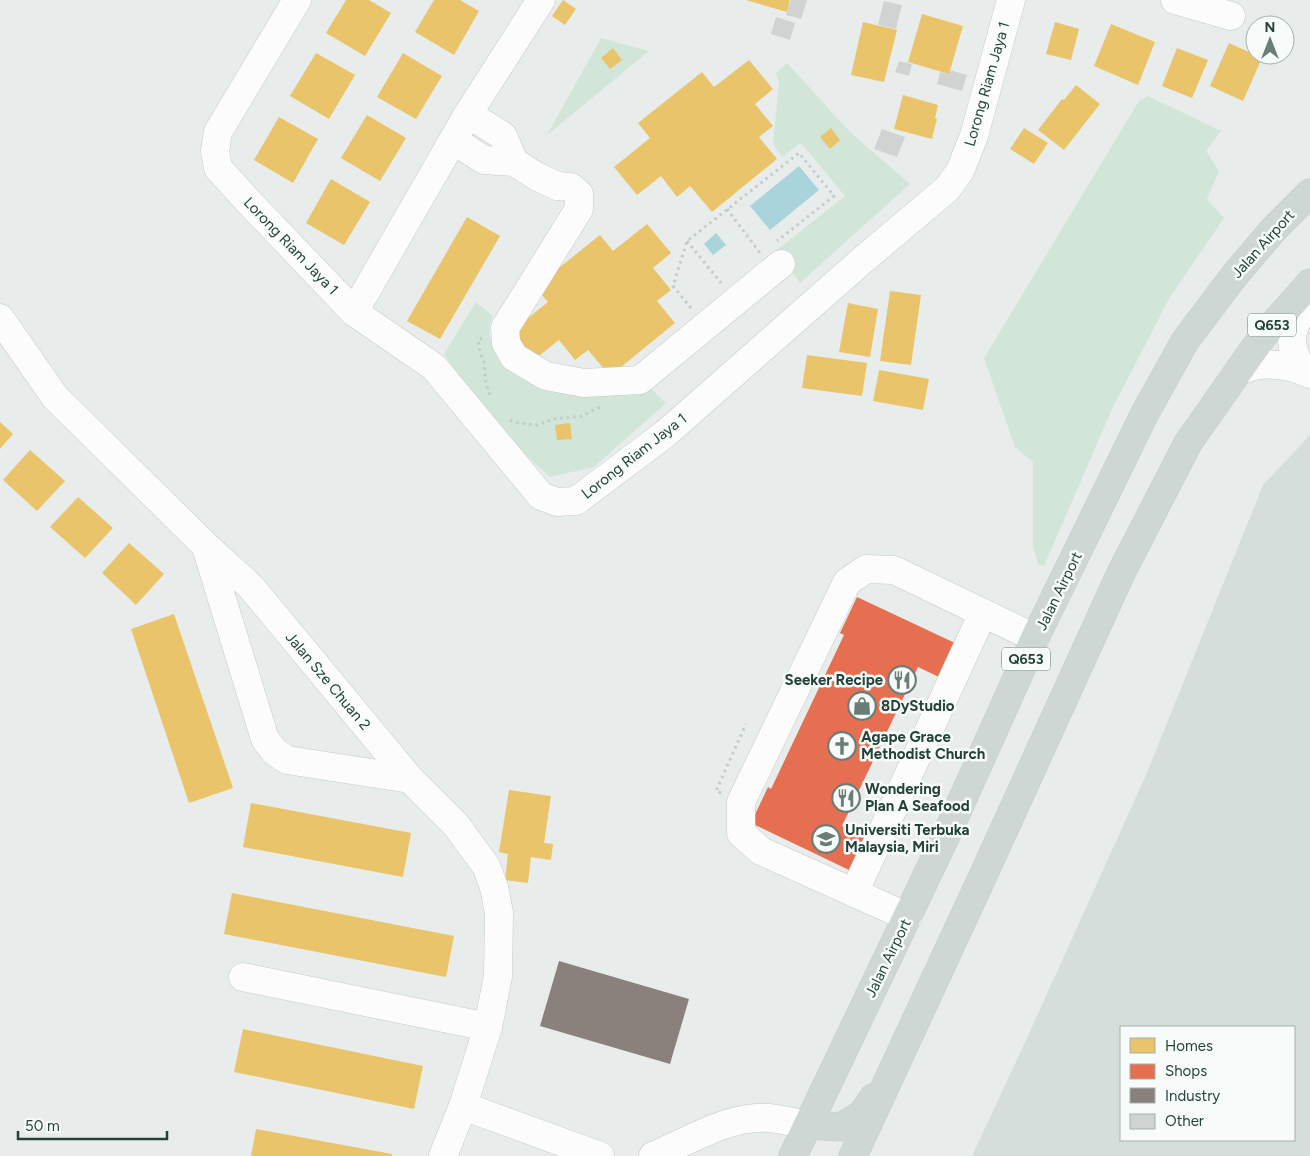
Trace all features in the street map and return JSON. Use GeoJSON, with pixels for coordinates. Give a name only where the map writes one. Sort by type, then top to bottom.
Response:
{"type":"FeatureCollection","features":[{"type":"Feature","properties":{"kind":"main road","name":"Jalan Airport"},"geometry":{"type":"LineString","coordinates":[[793,1156],[908,917],[1035,638],[1145,413],[1186,341],[1234,276],[1273,230],[1310,192]]}},
{"type":"Feature","properties":{"kind":"main road","name":"Q653"},"geometry":{"type":"LineString","coordinates":[[853,1156],[1120,573],[1188,443],[1263,336],[1310,283]]}},
{"type":"Feature","properties":{"kind":"main road"},"geometry":{"type":"LineString","coordinates":[[808,1125],[841,1127],[862,1114],[894,1068]]}},
{"type":"Feature","properties":{"kind":"street","name":"Lorong Riam Jaya 1"},"geometry":{"type":"LineString","coordinates":[[297,0],[218,132],[215,151],[218,168],[354,312],[434,367],[541,496],[558,502],[576,501],[665,434],[865,258],[947,189],[960,171],[974,136],[1011,0]]}},
{"type":"Feature","properties":{"kind":"street"},"geometry":{"type":"LineString","coordinates":[[354,312],[468,114],[541,0]]}},
{"type":"Feature","properties":{"kind":"street"},"geometry":{"type":"LineString","coordinates":[[1175,0],[1231,16]]}},
{"type":"Feature","properties":{"kind":"street"},"geometry":{"type":"LineString","coordinates":[[468,114],[503,136],[514,162]]}},
{"type":"Feature","properties":{"kind":"street"},"geometry":{"type":"LineString","coordinates":[[453,140],[484,160],[514,162],[556,186],[571,187],[579,194],[579,209],[505,328],[506,343],[514,357],[546,376],[584,383],[640,380],[705,326],[778,253]]}},
{"type":"Feature","properties":{"kind":"street"},"geometry":{"type":"LineString","coordinates":[[1306,372],[1294,354],[1292,338],[1299,317],[1310,295]]}},
{"type":"Feature","properties":{"kind":"street","name":"Jalan Sze Chuan 2"},"geometry":{"type":"LineString","coordinates":[[0,318],[55,397],[206,546],[251,587],[410,779],[456,825],[486,866],[494,887],[500,912],[498,976],[488,1026],[463,1106],[443,1156]]}},
{"type":"Feature","properties":{"kind":"street"},"geometry":{"type":"LineString","coordinates":[[1239,371],[1257,365],[1278,364],[1306,372]]}},
{"type":"Feature","properties":{"kind":"street"},"geometry":{"type":"LineString","coordinates":[[206,546],[265,739],[275,752],[287,760],[410,779]]}},
{"type":"Feature","properties":{"kind":"street"},"geometry":{"type":"LineString","coordinates":[[908,917],[761,851],[741,833],[740,802],[847,582],[866,570],[894,570],[1035,638]]}},
{"type":"Feature","properties":{"kind":"street"},"geometry":{"type":"LineString","coordinates":[[854,893],[983,613]]}},
{"type":"Feature","properties":{"kind":"street"},"geometry":{"type":"LineString","coordinates":[[243,977],[488,1026]]}},
{"type":"Feature","properties":{"kind":"street"},"geometry":{"type":"LineString","coordinates":[[463,1106],[600,1156]]}},
{"type":"Feature","properties":{"kind":"street"},"geometry":{"type":"LineString","coordinates":[[652,1156],[716,1127],[748,1119],[769,1118],[808,1125]]}},
{"type":"Feature","properties":{"kind":"path"},"geometry":{"type":"LineString","coordinates":[[705,326],[673,286],[688,241],[799,152],[834,196],[778,253]]}},
{"type":"Feature","properties":{"kind":"path"},"geometry":{"type":"LineString","coordinates":[[727,209],[761,253],[753,260]]}},
{"type":"Feature","properties":{"kind":"path"},"geometry":{"type":"LineString","coordinates":[[688,241],[722,284]]}},
{"type":"Feature","properties":{"kind":"shaded area"},"geometry":{"type":"Polygon","coordinates":[[[1310,435],[1310,1156],[972,1156],[1027,1038],[1146,775],[1263,485],[1310,435]]]}},
{"type":"Feature","properties":{"kind":"green space"},"geometry":{"type":"Polygon","coordinates":[[[601,38],[649,51],[547,135],[601,38]]]}},
{"type":"Feature","properties":{"kind":"green space"},"geometry":{"type":"Polygon","coordinates":[[[787,63],[851,133],[910,184],[800,283],[777,250],[845,196],[801,143],[782,157],[773,144],[779,82],[776,73],[787,63]]]}},
{"type":"Feature","properties":{"kind":"green space"},"geometry":{"type":"Polygon","coordinates":[[[1148,96],[1221,131],[1206,151],[1219,171],[1207,199],[1224,218],[1170,297],[1113,407],[1044,566],[1038,564],[1033,547],[1033,462],[1015,447],[984,358],[1139,101],[1148,96]]]}},
{"type":"Feature","properties":{"kind":"green space"},"geometry":{"type":"Polygon","coordinates":[[[476,302],[493,316],[489,333],[498,358],[551,390],[648,386],[666,403],[594,467],[550,477],[490,422],[444,354],[476,302]]]}},
{"type":"Feature","properties":{"kind":"water"},"geometry":{"type":"Polygon","coordinates":[[[799,166],[819,190],[770,230],[750,206],[799,166]]]}},
{"type":"Feature","properties":{"kind":"water"},"geometry":{"type":"Polygon","coordinates":[[[716,233],[726,245],[713,255],[704,244],[716,233]]]}},
{"type":"Feature","properties":{"kind":"building: Homes"},"geometry":{"type":"Polygon","coordinates":[[[346,0],[369,0],[391,13],[365,56],[326,33],[346,0]]]}},
{"type":"Feature","properties":{"kind":"building: Homes"},"geometry":{"type":"Polygon","coordinates":[[[434,0],[460,0],[479,11],[454,55],[415,32],[434,0]]]}},
{"type":"Feature","properties":{"kind":"building: Homes"},"geometry":{"type":"Polygon","coordinates":[[[563,0],[576,9],[565,25],[552,16],[563,0]]]}},
{"type":"Feature","properties":{"kind":"building: Homes"},"geometry":{"type":"Polygon","coordinates":[[[746,0],[790,0],[787,12],[746,0]]]}},
{"type":"Feature","properties":{"kind":"building: Homes"},"geometry":{"type":"Polygon","coordinates":[[[922,14],[963,26],[949,74],[908,62],[922,14]]]}},
{"type":"Feature","properties":{"kind":"building: Homes"},"geometry":{"type":"Polygon","coordinates":[[[863,22],[897,30],[884,82],[851,75],[863,22]]]}},
{"type":"Feature","properties":{"kind":"building: Homes"},"geometry":{"type":"Polygon","coordinates":[[[1055,22],[1079,29],[1071,60],[1046,54],[1055,22]]]}},
{"type":"Feature","properties":{"kind":"building: Homes"},"geometry":{"type":"Polygon","coordinates":[[[1111,24],[1155,42],[1138,85],[1094,66],[1111,24]]]}},
{"type":"Feature","properties":{"kind":"building: Homes"},"geometry":{"type":"Polygon","coordinates":[[[1229,43],[1245,50],[1245,65],[1259,65],[1243,101],[1210,86],[1229,43]]]}},
{"type":"Feature","properties":{"kind":"building: Homes"},"geometry":{"type":"Polygon","coordinates":[[[613,48],[622,60],[610,69],[601,58],[613,48]]]}},
{"type":"Feature","properties":{"kind":"building: Homes"},"geometry":{"type":"Polygon","coordinates":[[[1177,48],[1208,60],[1192,98],[1162,86],[1177,48]]]}},
{"type":"Feature","properties":{"kind":"building: Homes"},"geometry":{"type":"Polygon","coordinates":[[[316,53],[355,75],[329,119],[290,96],[316,53]]]}},
{"type":"Feature","properties":{"kind":"building: Homes"},"geometry":{"type":"Polygon","coordinates":[[[403,53],[442,76],[416,119],[377,97],[403,53]]]}},
{"type":"Feature","properties":{"kind":"building: Homes"},"geometry":{"type":"Polygon","coordinates":[[[749,60],[773,89],[755,104],[773,126],[759,137],[777,159],[712,212],[690,186],[677,197],[661,176],[637,195],[614,167],[650,138],[638,123],[702,72],[714,87],[749,60]]]}},
{"type":"Feature","properties":{"kind":"building: Homes"},"geometry":{"type":"Polygon","coordinates":[[[1076,85],[1100,104],[1064,150],[1038,130],[1062,99],[1064,100],[1076,85]]]}},
{"type":"Feature","properties":{"kind":"building: Homes"},"geometry":{"type":"Polygon","coordinates":[[[903,95],[938,105],[932,139],[894,129],[903,95]]]}},
{"type":"Feature","properties":{"kind":"building: Homes"},"geometry":{"type":"Polygon","coordinates":[[[367,115],[406,138],[380,181],[341,158],[367,115]]]}},
{"type":"Feature","properties":{"kind":"building: Homes"},"geometry":{"type":"Polygon","coordinates":[[[279,117],[318,139],[293,183],[254,160],[279,117]]]}},
{"type":"Feature","properties":{"kind":"building: Homes"},"geometry":{"type":"Polygon","coordinates":[[[831,128],[840,140],[830,149],[820,137],[831,128]]]}},
{"type":"Feature","properties":{"kind":"building: Homes"},"geometry":{"type":"Polygon","coordinates":[[[1024,128],[1048,143],[1034,164],[1010,149],[1024,128]]]}},
{"type":"Feature","properties":{"kind":"building: Homes"},"geometry":{"type":"Polygon","coordinates":[[[331,179],[370,202],[344,245],[306,223],[331,179]]]}},
{"type":"Feature","properties":{"kind":"building: Homes"},"geometry":{"type":"Polygon","coordinates":[[[467,217],[500,236],[440,339],[407,321],[467,217]]]}},
{"type":"Feature","properties":{"kind":"building: Homes"},"geometry":{"type":"Polygon","coordinates":[[[647,224],[671,253],[653,268],[671,290],[657,301],[675,323],[610,376],[588,350],[575,360],[559,340],[535,359],[512,331],[548,302],[535,287],[600,235],[613,251],[647,224]]]}},
{"type":"Feature","properties":{"kind":"building: Homes"},"geometry":{"type":"Polygon","coordinates":[[[890,291],[921,295],[911,365],[880,361],[890,291]]]}},
{"type":"Feature","properties":{"kind":"building: Homes"},"geometry":{"type":"Polygon","coordinates":[[[848,303],[878,309],[870,357],[839,352],[848,303]]]}},
{"type":"Feature","properties":{"kind":"building: Homes"},"geometry":{"type":"Polygon","coordinates":[[[807,355],[867,363],[862,396],[802,388],[807,355]]]}},
{"type":"Feature","properties":{"kind":"building: Homes"},"geometry":{"type":"Polygon","coordinates":[[[879,370],[929,379],[923,410],[873,401],[879,370]]]}},
{"type":"Feature","properties":{"kind":"building: Homes"},"geometry":{"type":"Polygon","coordinates":[[[0,422],[13,434],[0,449],[0,422]]]}},
{"type":"Feature","properties":{"kind":"building: Homes"},"geometry":{"type":"Polygon","coordinates":[[[570,423],[572,439],[557,440],[555,425],[570,423]]]}},
{"type":"Feature","properties":{"kind":"building: Homes"},"geometry":{"type":"Polygon","coordinates":[[[30,450],[65,481],[37,511],[3,480],[30,450]]]}},
{"type":"Feature","properties":{"kind":"building: Homes"},"geometry":{"type":"Polygon","coordinates":[[[78,497],[113,528],[85,558],[50,527],[78,497]]]}},
{"type":"Feature","properties":{"kind":"building: Homes"},"geometry":{"type":"Polygon","coordinates":[[[129,543],[164,574],[136,605],[102,573],[129,543]]]}},
{"type":"Feature","properties":{"kind":"building: Homes"},"geometry":{"type":"Polygon","coordinates":[[[174,614],[233,788],[189,803],[131,629],[174,614]]]}},
{"type":"Feature","properties":{"kind":"building: Homes"},"geometry":{"type":"Polygon","coordinates":[[[509,790],[551,796],[544,843],[553,844],[551,860],[531,857],[528,883],[505,880],[508,854],[499,852],[509,790]]]}},
{"type":"Feature","properties":{"kind":"building: Homes"},"geometry":{"type":"Polygon","coordinates":[[[251,803],[411,833],[403,877],[243,847],[251,803]]]}},
{"type":"Feature","properties":{"kind":"building: Homes"},"geometry":{"type":"Polygon","coordinates":[[[232,893],[454,936],[446,977],[224,934],[232,893]]]}},
{"type":"Feature","properties":{"kind":"building: Homes"},"geometry":{"type":"Polygon","coordinates":[[[243,1029],[423,1066],[414,1109],[234,1072],[243,1029]]]}},
{"type":"Feature","properties":{"kind":"building: Homes"},"geometry":{"type":"Polygon","coordinates":[[[256,1129],[392,1154],[392,1156],[251,1156],[256,1129]]]}},
{"type":"Feature","properties":{"kind":"building: Shops"},"geometry":{"type":"Polygon","coordinates":[[[857,597],[955,643],[939,677],[918,667],[842,826],[865,837],[849,870],[751,823],[768,787],[771,789],[844,635],[840,633],[857,597]]]}},
{"type":"Feature","properties":{"kind":"building: Industry"},"geometry":{"type":"Polygon","coordinates":[[[559,961],[689,999],[670,1064],[540,1026],[559,961]]]}},
{"type":"Feature","properties":{"kind":"building: Other"},"geometry":{"type":"Polygon","coordinates":[[[791,0],[807,0],[801,19],[786,15],[791,0]]]}},
{"type":"Feature","properties":{"kind":"building: Other"},"geometry":{"type":"Polygon","coordinates":[[[884,1],[902,5],[896,29],[878,25],[884,1]]]}},
{"type":"Feature","properties":{"kind":"building: Other"},"geometry":{"type":"Polygon","coordinates":[[[776,17],[795,23],[790,40],[771,34],[776,17]]]}},
{"type":"Feature","properties":{"kind":"building: Other"},"geometry":{"type":"Polygon","coordinates":[[[899,61],[912,64],[909,76],[895,72],[899,61]]]}},
{"type":"Feature","properties":{"kind":"building: Other"},"geometry":{"type":"Polygon","coordinates":[[[950,70],[967,75],[962,91],[937,84],[940,72],[949,74],[950,70]]]}},
{"type":"Feature","properties":{"kind":"building: Other"},"geometry":{"type":"Polygon","coordinates":[[[882,129],[905,137],[897,157],[874,149],[882,129]]]}},
{"type":"Feature","properties":{"kind":"place","name":"Seeker Recipe"},"geometry":{"type":"Point","coordinates":[902,680]}},
{"type":"Feature","properties":{"kind":"place","name":"8DyStudio"},"geometry":{"type":"Point","coordinates":[862,706]}},
{"type":"Feature","properties":{"kind":"place","name":"Agape Grace Methodist Church"},"geometry":{"type":"Point","coordinates":[842,746]}},
{"type":"Feature","properties":{"kind":"place","name":"Wondering Plan A Seafood"},"geometry":{"type":"Point","coordinates":[846,798]}},
{"type":"Feature","properties":{"kind":"place","name":"Universiti Terbuka Malaysia, Miri"},"geometry":{"type":"Point","coordinates":[826,839]}}]}
